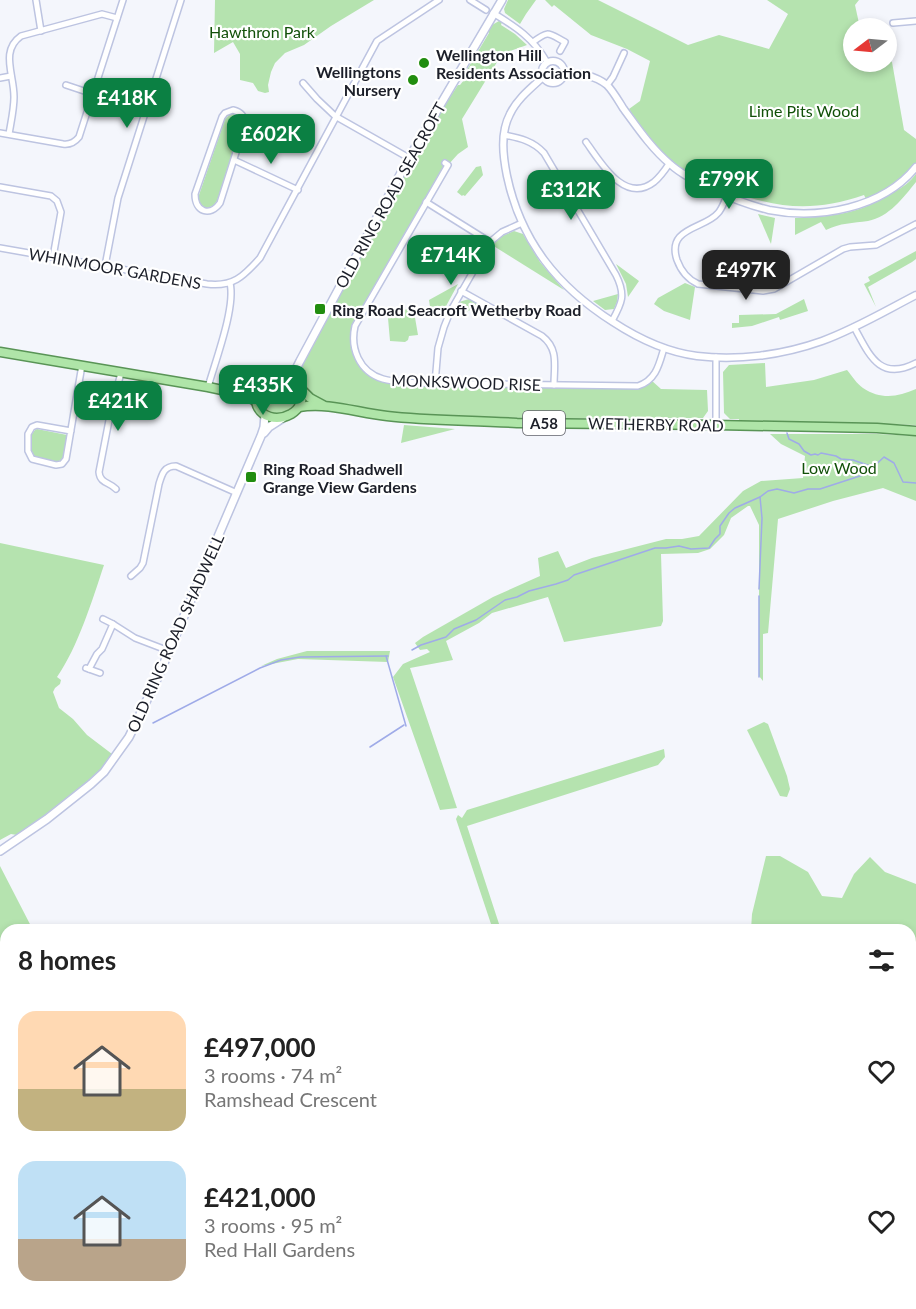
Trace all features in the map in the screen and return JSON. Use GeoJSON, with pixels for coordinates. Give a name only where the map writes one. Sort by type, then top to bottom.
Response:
{"type":"FeatureCollection","features":[{"type":"Feature","properties":{"kind":"main road","name":"OLD RING ROAD SEACROFT"},"geometry":{"type":"LineString","coordinates":[[299,386],[295,371],[300,361],[490,12],[502,0]]}},
{"type":"Feature","properties":{"kind":"main road"},"geometry":{"type":"LineString","coordinates":[[0,352],[208,387],[241,394],[256,401]]}},
{"type":"Feature","properties":{"kind":"main road","name":"OLD RING ROAD SEACROFT"},"geometry":{"type":"LineString","coordinates":[[282,376],[300,361]]}},
{"type":"Feature","properties":{"kind":"main road"},"geometry":{"type":"LineString","coordinates":[[241,394],[282,376]]}},
{"type":"Feature","properties":{"kind":"main road","name":"A58"},"geometry":{"type":"LineString","coordinates":[[282,376],[299,386],[309,398],[325,405]]}},
{"type":"Feature","properties":{"kind":"main road"},"geometry":{"type":"LineString","coordinates":[[259,388],[256,401],[265,416],[274,419],[283,418],[299,407],[302,400],[299,386]]}},
{"type":"Feature","properties":{"kind":"main road","name":"WETHERBY ROAD"},"geometry":{"type":"LineString","coordinates":[[325,405],[384,416],[430,420],[515,423],[716,424],[916,431]]}},
{"type":"Feature","properties":{"kind":"main road","name":"A58"},"geometry":{"type":"LineString","coordinates":[[299,407],[325,405]]}},
{"type":"Feature","properties":{"kind":"main road","name":"OLD RING ROAD SHADWELL"},"geometry":{"type":"LineString","coordinates":[[0,851],[47,819],[104,772],[137,724],[261,436],[265,416]]}},
{"type":"Feature","properties":{"kind":"main road","name":"OLD RING ROAD SHADWELL"},"geometry":{"type":"LineString","coordinates":[[261,436],[269,427],[283,418]]}},
{"type":"Feature","properties":{"kind":"street"},"geometry":{"type":"LineString","coordinates":[[36,0],[41,31]]}},
{"type":"Feature","properties":{"kind":"street"},"geometry":{"type":"LineString","coordinates":[[0,133],[63,144],[74,142],[79,137],[123,0]]}},
{"type":"Feature","properties":{"kind":"street"},"geometry":{"type":"LineString","coordinates":[[105,266],[118,198],[181,0]]}},
{"type":"Feature","properties":{"kind":"street"},"geometry":{"type":"LineString","coordinates":[[208,387],[230,308],[230,283],[243,276],[260,258],[377,41],[439,0]]}},
{"type":"Feature","properties":{"kind":"street"},"geometry":{"type":"LineString","coordinates":[[470,0],[518,28],[533,42],[547,62]]}},
{"type":"Feature","properties":{"kind":"street"},"geometry":{"type":"LineString","coordinates":[[9,134],[15,99],[8,55],[12,44],[21,36],[102,14],[117,18]]}},
{"type":"Feature","properties":{"kind":"street"},"geometry":{"type":"LineString","coordinates":[[897,22],[916,21]]}},
{"type":"Feature","properties":{"kind":"street"},"geometry":{"type":"LineString","coordinates":[[533,42],[545,33],[550,33],[565,42],[560,51]]}},
{"type":"Feature","properties":{"kind":"street"},"geometry":{"type":"LineString","coordinates":[[607,85],[624,53]]}},
{"type":"Feature","properties":{"kind":"street"},"geometry":{"type":"LineString","coordinates":[[547,62],[559,63],[563,68],[560,80],[555,83],[548,82],[543,77],[542,70],[547,62]]}},
{"type":"Feature","properties":{"kind":"street"},"geometry":{"type":"LineString","coordinates":[[563,74],[587,75],[607,85],[642,134],[669,164],[693,180],[750,205],[785,213],[827,211],[854,206],[895,187],[916,167]]}},
{"type":"Feature","properties":{"kind":"street"},"geometry":{"type":"LineString","coordinates":[[0,78],[11,76]]}},
{"type":"Feature","properties":{"kind":"street"},"geometry":{"type":"LineString","coordinates":[[543,77],[514,106],[507,120],[504,135],[504,162],[509,186],[522,223],[544,260],[561,281],[580,299],[636,337],[664,348],[697,356],[735,358],[791,350],[823,341],[916,295]]}},
{"type":"Feature","properties":{"kind":"street"},"geometry":{"type":"LineString","coordinates":[[303,83],[335,116],[409,158]]}},
{"type":"Feature","properties":{"kind":"street"},"geometry":{"type":"LineString","coordinates":[[66,86],[93,94]]}},
{"type":"Feature","properties":{"kind":"street"},"geometry":{"type":"LineString","coordinates":[[232,110],[243,116],[245,124],[234,160],[218,207],[210,211],[202,209],[196,203],[195,194],[222,117],[232,110]]}},
{"type":"Feature","properties":{"kind":"street"},"geometry":{"type":"LineString","coordinates":[[504,135],[526,140],[539,147],[544,153],[616,275],[621,285],[622,297],[612,321]]}},
{"type":"Feature","properties":{"kind":"street"},"geometry":{"type":"LineString","coordinates":[[586,142],[613,178],[629,187],[641,187],[656,180],[669,164]]}},
{"type":"Feature","properties":{"kind":"street"},"geometry":{"type":"LineString","coordinates":[[234,160],[298,190]]}},
{"type":"Feature","properties":{"kind":"street","name":"MONKSWOOD RISE"},"geometry":{"type":"LineString","coordinates":[[445,163],[448,165],[355,326],[353,339],[358,360],[372,374],[382,379],[400,382],[435,384],[630,387],[645,384],[651,380],[664,348]]}},
{"type":"Feature","properties":{"kind":"street"},"geometry":{"type":"LineString","coordinates":[[0,187],[51,196],[57,201],[61,212],[53,257]]}},
{"type":"Feature","properties":{"kind":"street"},"geometry":{"type":"LineString","coordinates":[[727,196],[718,214],[685,232],[677,244],[675,254],[678,264],[690,280],[698,284],[763,291],[774,289],[843,249],[876,245],[916,224]]}},
{"type":"Feature","properties":{"kind":"street"},"geometry":{"type":"LineString","coordinates":[[426,202],[490,242]]}},
{"type":"Feature","properties":{"kind":"street"},"geometry":{"type":"LineString","coordinates":[[435,384],[436,358],[447,316],[490,242],[502,232],[522,223]]}},
{"type":"Feature","properties":{"kind":"street","name":"WHINMOOR GARDENS"},"geometry":{"type":"LineString","coordinates":[[0,248],[207,284],[230,283]]}},
{"type":"Feature","properties":{"kind":"street"},"geometry":{"type":"LineString","coordinates":[[461,291],[549,342],[555,357],[554,386]]}},
{"type":"Feature","properties":{"kind":"street"},"geometry":{"type":"LineString","coordinates":[[854,327],[870,355],[880,366],[899,370],[916,363]]}},
{"type":"Feature","properties":{"kind":"street"},"geometry":{"type":"LineString","coordinates":[[716,357],[716,424]]}},
{"type":"Feature","properties":{"kind":"street"},"geometry":{"type":"LineString","coordinates":[[71,431],[37,425],[32,427],[28,434],[30,456],[34,460],[56,465],[62,464],[66,459],[71,431],[82,365]]}},
{"type":"Feature","properties":{"kind":"street"},"geometry":{"type":"LineString","coordinates":[[116,489],[102,481],[99,472],[121,373]]}},
{"type":"Feature","properties":{"kind":"street"},"geometry":{"type":"LineString","coordinates":[[131,576],[143,563],[159,484],[162,474],[168,468],[176,466],[237,493]]}},
{"type":"Feature","properties":{"kind":"street"},"geometry":{"type":"LineString","coordinates":[[103,619],[135,638],[169,651]]}},
{"type":"Feature","properties":{"kind":"street"},"geometry":{"type":"LineString","coordinates":[[100,673],[88,668],[102,649],[113,624]]}},
{"type":"Feature","properties":{"kind":"green space","name":"Hawthron Park"},"geometry":{"type":"Polygon","coordinates":[[[215,0],[374,0],[304,45],[285,53],[275,63],[268,85],[269,92],[265,93],[258,91],[253,83],[240,80],[240,54],[233,42],[214,53],[215,0]]]}},
{"type":"Feature","properties":{"kind":"green space"},"geometry":{"type":"Polygon","coordinates":[[[508,0],[536,0],[520,24],[505,13],[504,9],[508,0]]]}},
{"type":"Feature","properties":{"kind":"green space","name":"Lime Pits Wood"},"geometry":{"type":"Polygon","coordinates":[[[545,0],[598,0],[688,45],[719,35],[769,49],[788,14],[767,0],[859,0],[855,5],[858,18],[843,18],[843,72],[894,72],[904,130],[916,139],[916,167],[908,177],[867,201],[864,195],[829,204],[797,206],[765,202],[730,191],[728,193],[672,162],[652,143],[630,113],[629,109],[640,101],[650,61],[591,35],[554,5],[552,7],[545,0]]]}},
{"type":"Feature","properties":{"kind":"green space"},"geometry":{"type":"Polygon","coordinates":[[[499,21],[527,45],[502,54],[462,119],[468,147],[448,165],[355,326],[355,350],[372,374],[400,382],[630,387],[651,380],[661,389],[707,390],[708,411],[703,418],[432,417],[325,402],[313,396],[305,386],[301,374],[302,365],[396,189],[458,85],[464,80],[462,78],[489,33],[488,31],[499,21]]]}},
{"type":"Feature","properties":{"kind":"green space"},"geometry":{"type":"Polygon","coordinates":[[[231,113],[240,115],[242,123],[217,201],[213,206],[207,208],[200,203],[199,195],[225,119],[231,113]]]}},
{"type":"Feature","properties":{"kind":"green space"},"geometry":{"type":"Polygon","coordinates":[[[481,166],[483,175],[465,196],[462,196],[457,192],[476,167],[481,166]]]}},
{"type":"Feature","properties":{"kind":"green space"},"geometry":{"type":"Polygon","coordinates":[[[916,174],[916,182],[906,194],[895,206],[876,219],[826,230],[821,222],[795,235],[795,218],[847,213],[870,205],[909,182],[916,174]]]}},
{"type":"Feature","properties":{"kind":"green space"},"geometry":{"type":"Polygon","coordinates":[[[758,214],[775,218],[771,244],[758,214]]]}},
{"type":"Feature","properties":{"kind":"green space"},"geometry":{"type":"Polygon","coordinates":[[[514,231],[523,234],[540,262],[564,290],[492,245],[502,236],[514,231]]]}},
{"type":"Feature","properties":{"kind":"green space"},"geometry":{"type":"Polygon","coordinates":[[[478,241],[480,247],[470,263],[446,251],[450,244],[459,249],[478,241]]]}},
{"type":"Feature","properties":{"kind":"green space"},"geometry":{"type":"Polygon","coordinates":[[[916,251],[916,259],[912,262],[868,287],[876,307],[864,284],[870,281],[868,277],[916,251]]]}},
{"type":"Feature","properties":{"kind":"green space"},"geometry":{"type":"Polygon","coordinates":[[[616,264],[639,281],[628,297],[626,284],[616,264]]]}},
{"type":"Feature","properties":{"kind":"green space"},"geometry":{"type":"Polygon","coordinates":[[[685,283],[695,287],[690,320],[664,311],[654,304],[658,298],[685,283]]]}},
{"type":"Feature","properties":{"kind":"green space"},"geometry":{"type":"Polygon","coordinates":[[[458,284],[445,308],[430,307],[429,300],[458,284]]]}},
{"type":"Feature","properties":{"kind":"green space"},"geometry":{"type":"Polygon","coordinates":[[[618,294],[614,309],[605,310],[593,301],[618,294]]]}},
{"type":"Feature","properties":{"kind":"green space"},"geometry":{"type":"Polygon","coordinates":[[[469,299],[480,306],[451,318],[459,302],[469,299]]]}},
{"type":"Feature","properties":{"kind":"green space"},"geometry":{"type":"Polygon","coordinates":[[[804,299],[808,311],[780,320],[779,317],[752,326],[732,328],[732,323],[739,323],[739,315],[776,314],[804,299]]]}},
{"type":"Feature","properties":{"kind":"green space"},"geometry":{"type":"Polygon","coordinates":[[[413,306],[418,335],[409,336],[405,342],[390,341],[388,318],[413,306]]]}},
{"type":"Feature","properties":{"kind":"green space","name":"Low Wood"},"geometry":{"type":"Polygon","coordinates":[[[765,363],[766,387],[814,380],[847,370],[861,386],[883,396],[903,394],[916,389],[916,425],[730,419],[724,413],[723,372],[729,365],[765,363]]]}},
{"type":"Feature","properties":{"kind":"green space"},"geometry":{"type":"Polygon","coordinates":[[[283,380],[288,381],[298,391],[296,401],[286,411],[278,414],[271,413],[263,403],[263,396],[266,389],[283,380]]]}},
{"type":"Feature","properties":{"kind":"green space"},"geometry":{"type":"Polygon","coordinates":[[[404,425],[455,429],[401,443],[404,425]]]}},
{"type":"Feature","properties":{"kind":"green space"},"geometry":{"type":"Polygon","coordinates":[[[37,429],[67,435],[65,453],[60,460],[57,462],[35,458],[30,443],[37,429]]]}},
{"type":"Feature","properties":{"kind":"green space"},"geometry":{"type":"Polygon","coordinates":[[[770,434],[916,436],[916,501],[883,488],[778,519],[768,633],[763,634],[763,681],[759,676],[759,525],[750,506],[731,518],[724,535],[710,549],[698,553],[661,554],[663,621],[661,626],[564,642],[548,597],[492,613],[446,641],[453,660],[410,668],[457,808],[440,810],[393,677],[403,664],[430,652],[427,649],[420,650],[415,643],[493,597],[540,576],[538,558],[558,551],[566,568],[592,558],[666,539],[699,536],[743,491],[761,481],[803,478],[805,456],[781,444],[770,434]]]}},
{"type":"Feature","properties":{"kind":"green space"},"geometry":{"type":"Polygon","coordinates":[[[0,543],[104,565],[78,638],[57,677],[61,680],[60,684],[53,692],[59,708],[87,735],[112,754],[100,771],[30,830],[17,835],[11,834],[0,840],[0,543]]]}},
{"type":"Feature","properties":{"kind":"green space"},"geometry":{"type":"Polygon","coordinates":[[[307,651],[390,651],[388,662],[298,659],[261,666],[307,651]]]}},
{"type":"Feature","properties":{"kind":"green space"},"geometry":{"type":"Polygon","coordinates":[[[764,722],[768,724],[787,776],[790,789],[787,797],[780,796],[747,730],[764,722]]]}},
{"type":"Feature","properties":{"kind":"green space"},"geometry":{"type":"Polygon","coordinates":[[[664,749],[665,757],[658,765],[467,826],[499,924],[491,924],[456,819],[458,815],[462,818],[467,810],[664,749]]]}},
{"type":"Feature","properties":{"kind":"green space"},"geometry":{"type":"Polygon","coordinates":[[[766,856],[780,856],[808,872],[822,896],[842,898],[854,874],[870,857],[885,872],[916,884],[916,924],[751,924],[766,856]]]}},
{"type":"Feature","properties":{"kind":"green space"},"geometry":{"type":"Polygon","coordinates":[[[0,866],[30,924],[0,924],[0,866]]]}},
{"type":"Feature","properties":{"kind":"waterway"},"geometry":{"type":"LineString","coordinates":[[787,433],[789,439],[799,444],[811,455],[821,453],[873,467]]}},
{"type":"Feature","properties":{"kind":"waterway"},"geometry":{"type":"LineString","coordinates":[[412,650],[446,637],[454,629],[476,620],[505,600],[568,580],[574,575],[655,548],[679,546],[691,549],[709,548],[720,534],[720,526],[729,513],[768,491],[777,489],[794,493],[808,489],[820,489],[866,474],[884,457],[894,463],[903,482],[916,483]]}},
{"type":"Feature","properties":{"kind":"waterway"},"geometry":{"type":"LineString","coordinates":[[759,589],[762,518],[760,497]]}},
{"type":"Feature","properties":{"kind":"waterway"},"geometry":{"type":"LineString","coordinates":[[759,596],[759,677]]}},
{"type":"Feature","properties":{"kind":"waterway"},"geometry":{"type":"LineString","coordinates":[[386,656],[406,726]]}},
{"type":"Feature","properties":{"kind":"waterway"},"geometry":{"type":"LineString","coordinates":[[153,723],[260,668],[281,660],[300,657],[388,656]]}},
{"type":"Feature","properties":{"kind":"waterway"},"geometry":{"type":"LineString","coordinates":[[370,747],[404,725]]}},
{"type":"Feature","properties":{"kind":"place","name":"Wellington Hill Residents Association"},"geometry":{"type":"Point","coordinates":[424,63]}},
{"type":"Feature","properties":{"kind":"place","name":"Wellingtons Nursery"},"geometry":{"type":"Point","coordinates":[413,80]}},
{"type":"Feature","properties":{"kind":"place","name":"Ring Road Seacroft Wetherby Road"},"geometry":{"type":"Point","coordinates":[320,309]}},
{"type":"Feature","properties":{"kind":"place","name":"Ring Road Shadwell Grange View Gardens"},"geometry":{"type":"Point","coordinates":[251,477]}}]}
